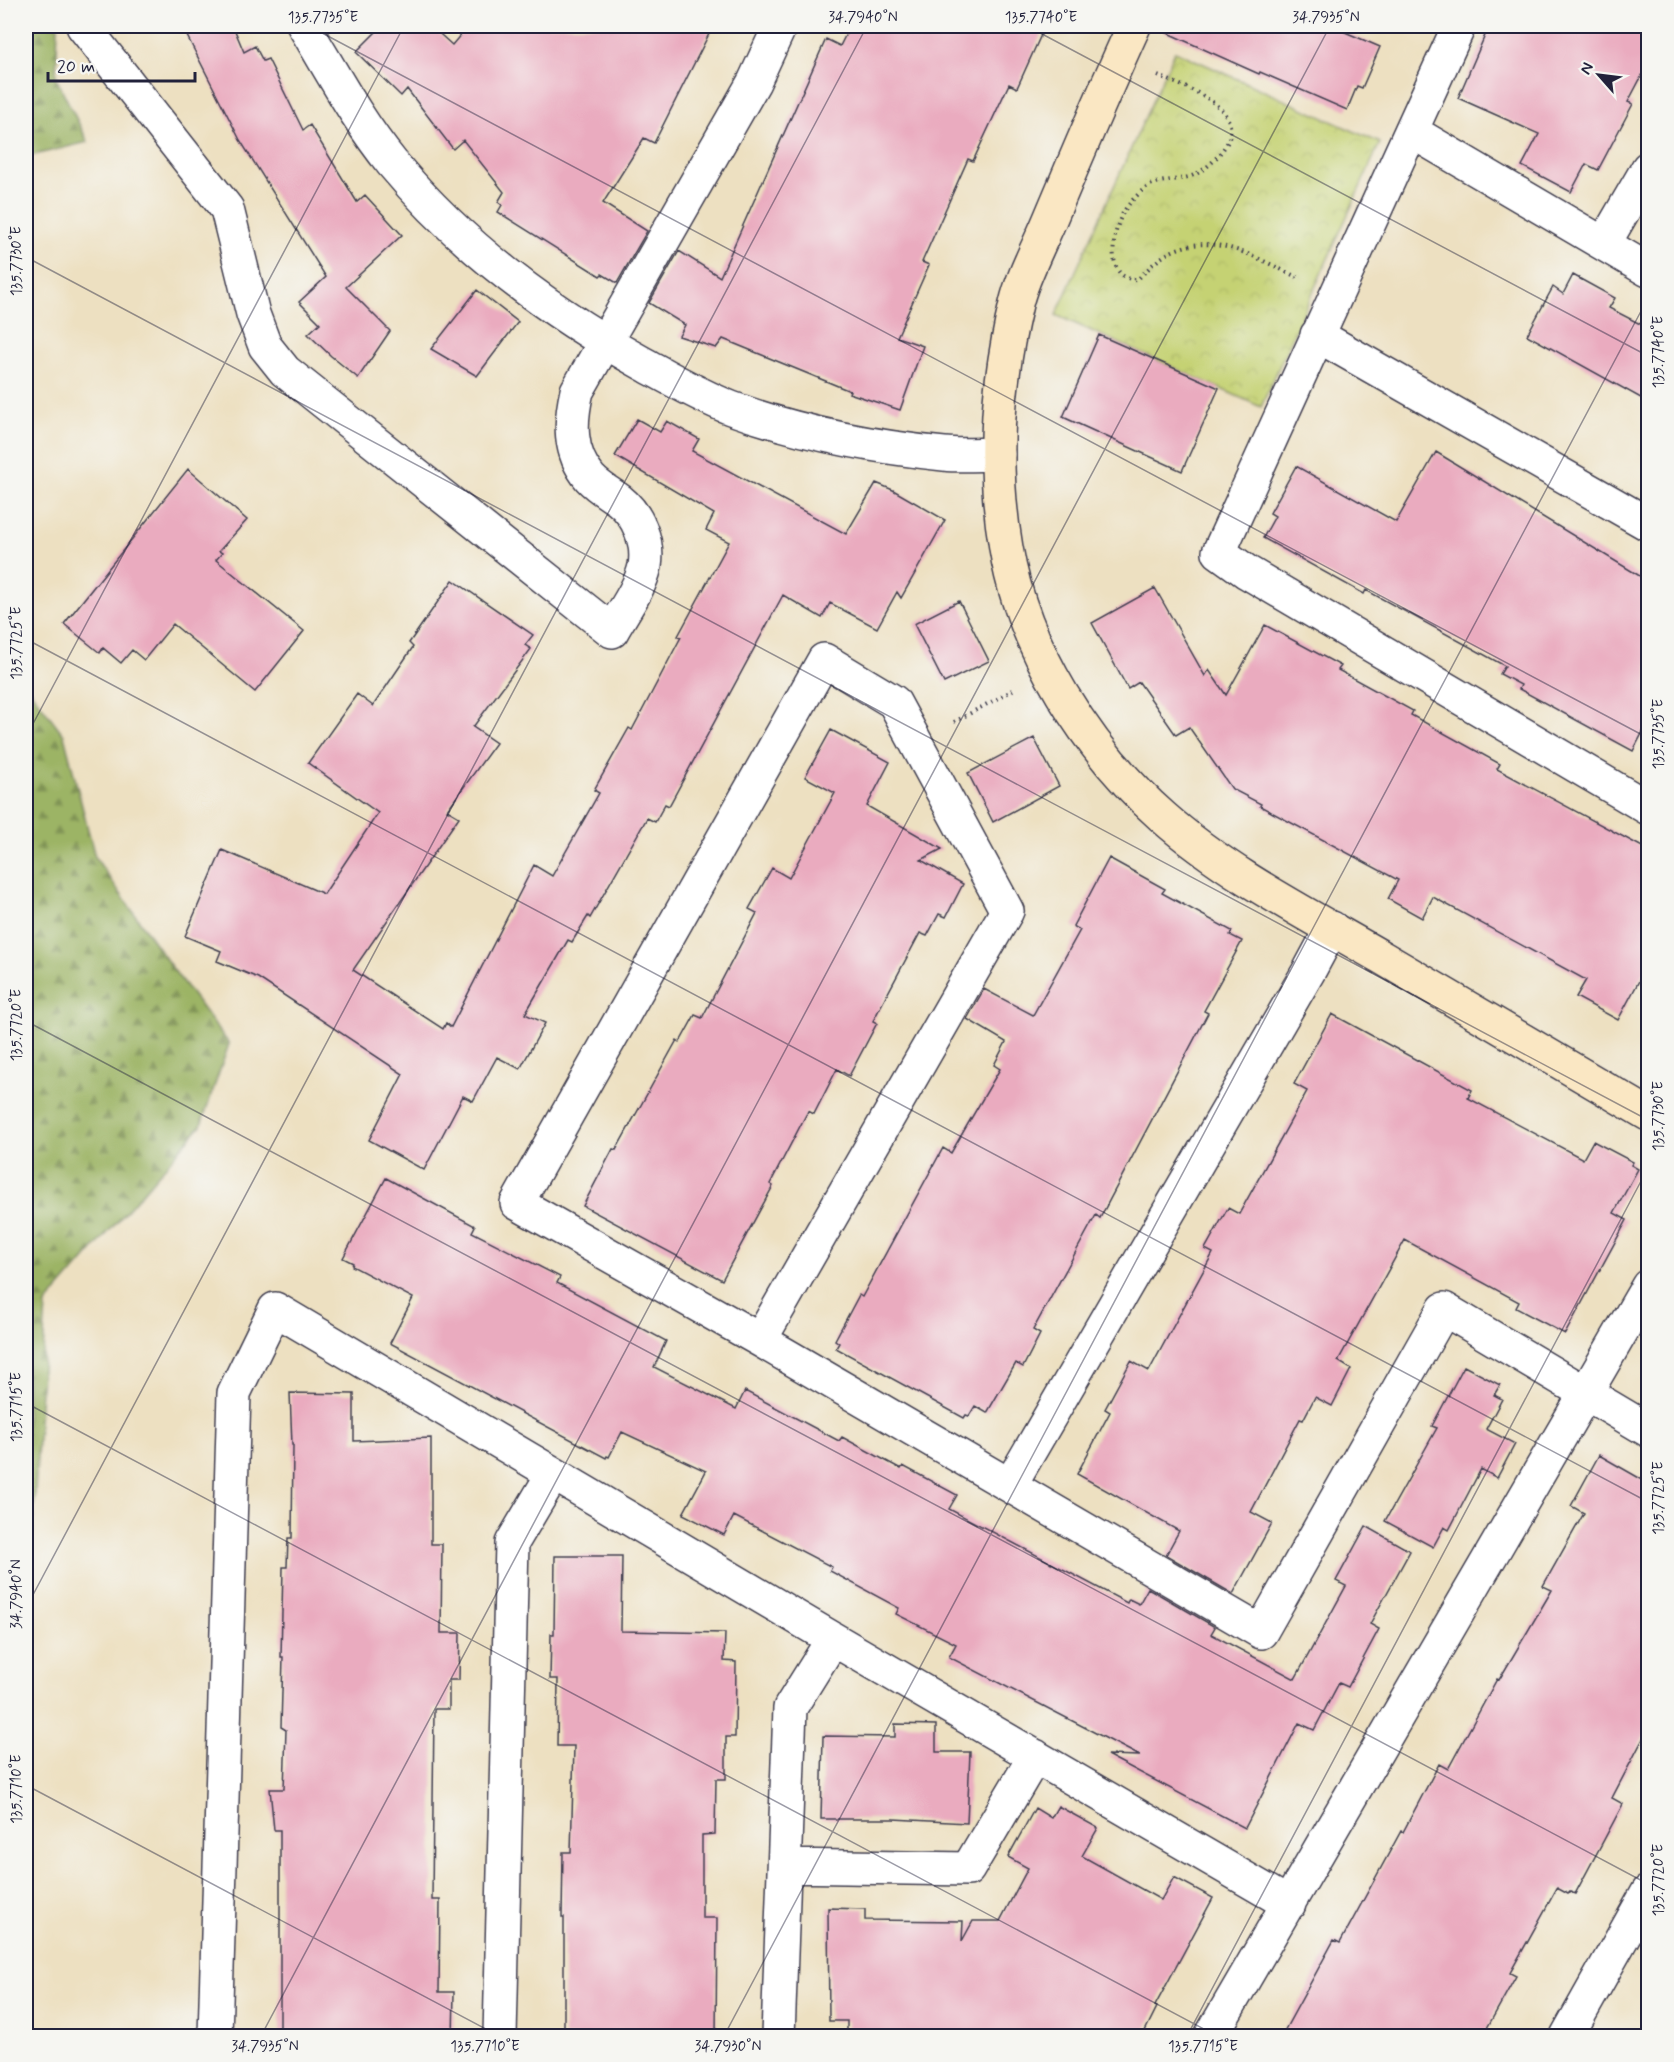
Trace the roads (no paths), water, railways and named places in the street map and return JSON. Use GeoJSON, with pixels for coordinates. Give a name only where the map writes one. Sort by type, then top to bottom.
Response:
{"type":"FeatureCollection","features":[{"type":"Feature","properties":{"kind":"street"},"geometry":{"type":"LineString","coordinates":[[83,26],[226,209],[253,314],[265,346],[285,371],[612,631],[639,584],[645,566],[645,547],[640,528],[632,514],[590,477],[575,452],[572,412],[578,391],[754,82],[780,26]]}},
{"type":"Feature","properties":{"kind":"street"},"geometry":{"type":"LineString","coordinates":[[304,26],[350,106],[392,162],[439,214],[479,252],[522,286],[604,343],[684,387],[730,407],[777,423],[838,437],[946,454],[999,454]]}},
{"type":"Feature","properties":{"kind":"street"},"geometry":{"type":"LineString","coordinates":[[1134,26],[1016,300],[1000,385],[999,454],[1006,550],[1019,598],[1037,645],[1061,693],[1090,738],[1124,780],[1204,851],[1648,1114]]}},
{"type":"Feature","properties":{"kind":"street"},"geometry":{"type":"LineString","coordinates":[[1460,26],[1219,552],[1247,572],[1648,808]]}},
{"type":"Feature","properties":{"kind":"street"},"geometry":{"type":"LineString","coordinates":[[1411,131],[1605,242],[1648,270]]}},
{"type":"Feature","properties":{"kind":"street"},"geometry":{"type":"LineString","coordinates":[[1605,242],[1648,168]]}},
{"type":"Feature","properties":{"kind":"street"},"geometry":{"type":"LineString","coordinates":[[1317,335],[1648,524]]}},
{"type":"Feature","properties":{"kind":"street"},"geometry":{"type":"LineString","coordinates":[[760,1340],[1007,911],[894,702],[824,660],[517,1203],[760,1340],[1261,1632],[1444,1309],[1648,1431]]}},
{"type":"Feature","properties":{"kind":"street"},"geometry":{"type":"LineString","coordinates":[[1010,1485],[1332,928]]}},
{"type":"Feature","properties":{"kind":"street"},"geometry":{"type":"LineString","coordinates":[[1211,2037],[1648,1286]]}},
{"type":"Feature","properties":{"kind":"street"},"geometry":{"type":"LineString","coordinates":[[215,2037],[234,1393],[275,1310],[833,1639],[1289,1904]]}},
{"type":"Feature","properties":{"kind":"street"},"geometry":{"type":"LineString","coordinates":[[500,2037],[512,1543],[553,1474]]}},
{"type":"Feature","properties":{"kind":"street"},"geometry":{"type":"LineString","coordinates":[[778,2037],[790,1708],[833,1639]]}},
{"type":"Feature","properties":{"kind":"street"},"geometry":{"type":"LineString","coordinates":[[785,1866],[969,1869],[1035,1756]]}},
{"type":"Feature","properties":{"kind":"street"},"geometry":{"type":"LineString","coordinates":[[1567,2037],[1648,1892]]}}]}
